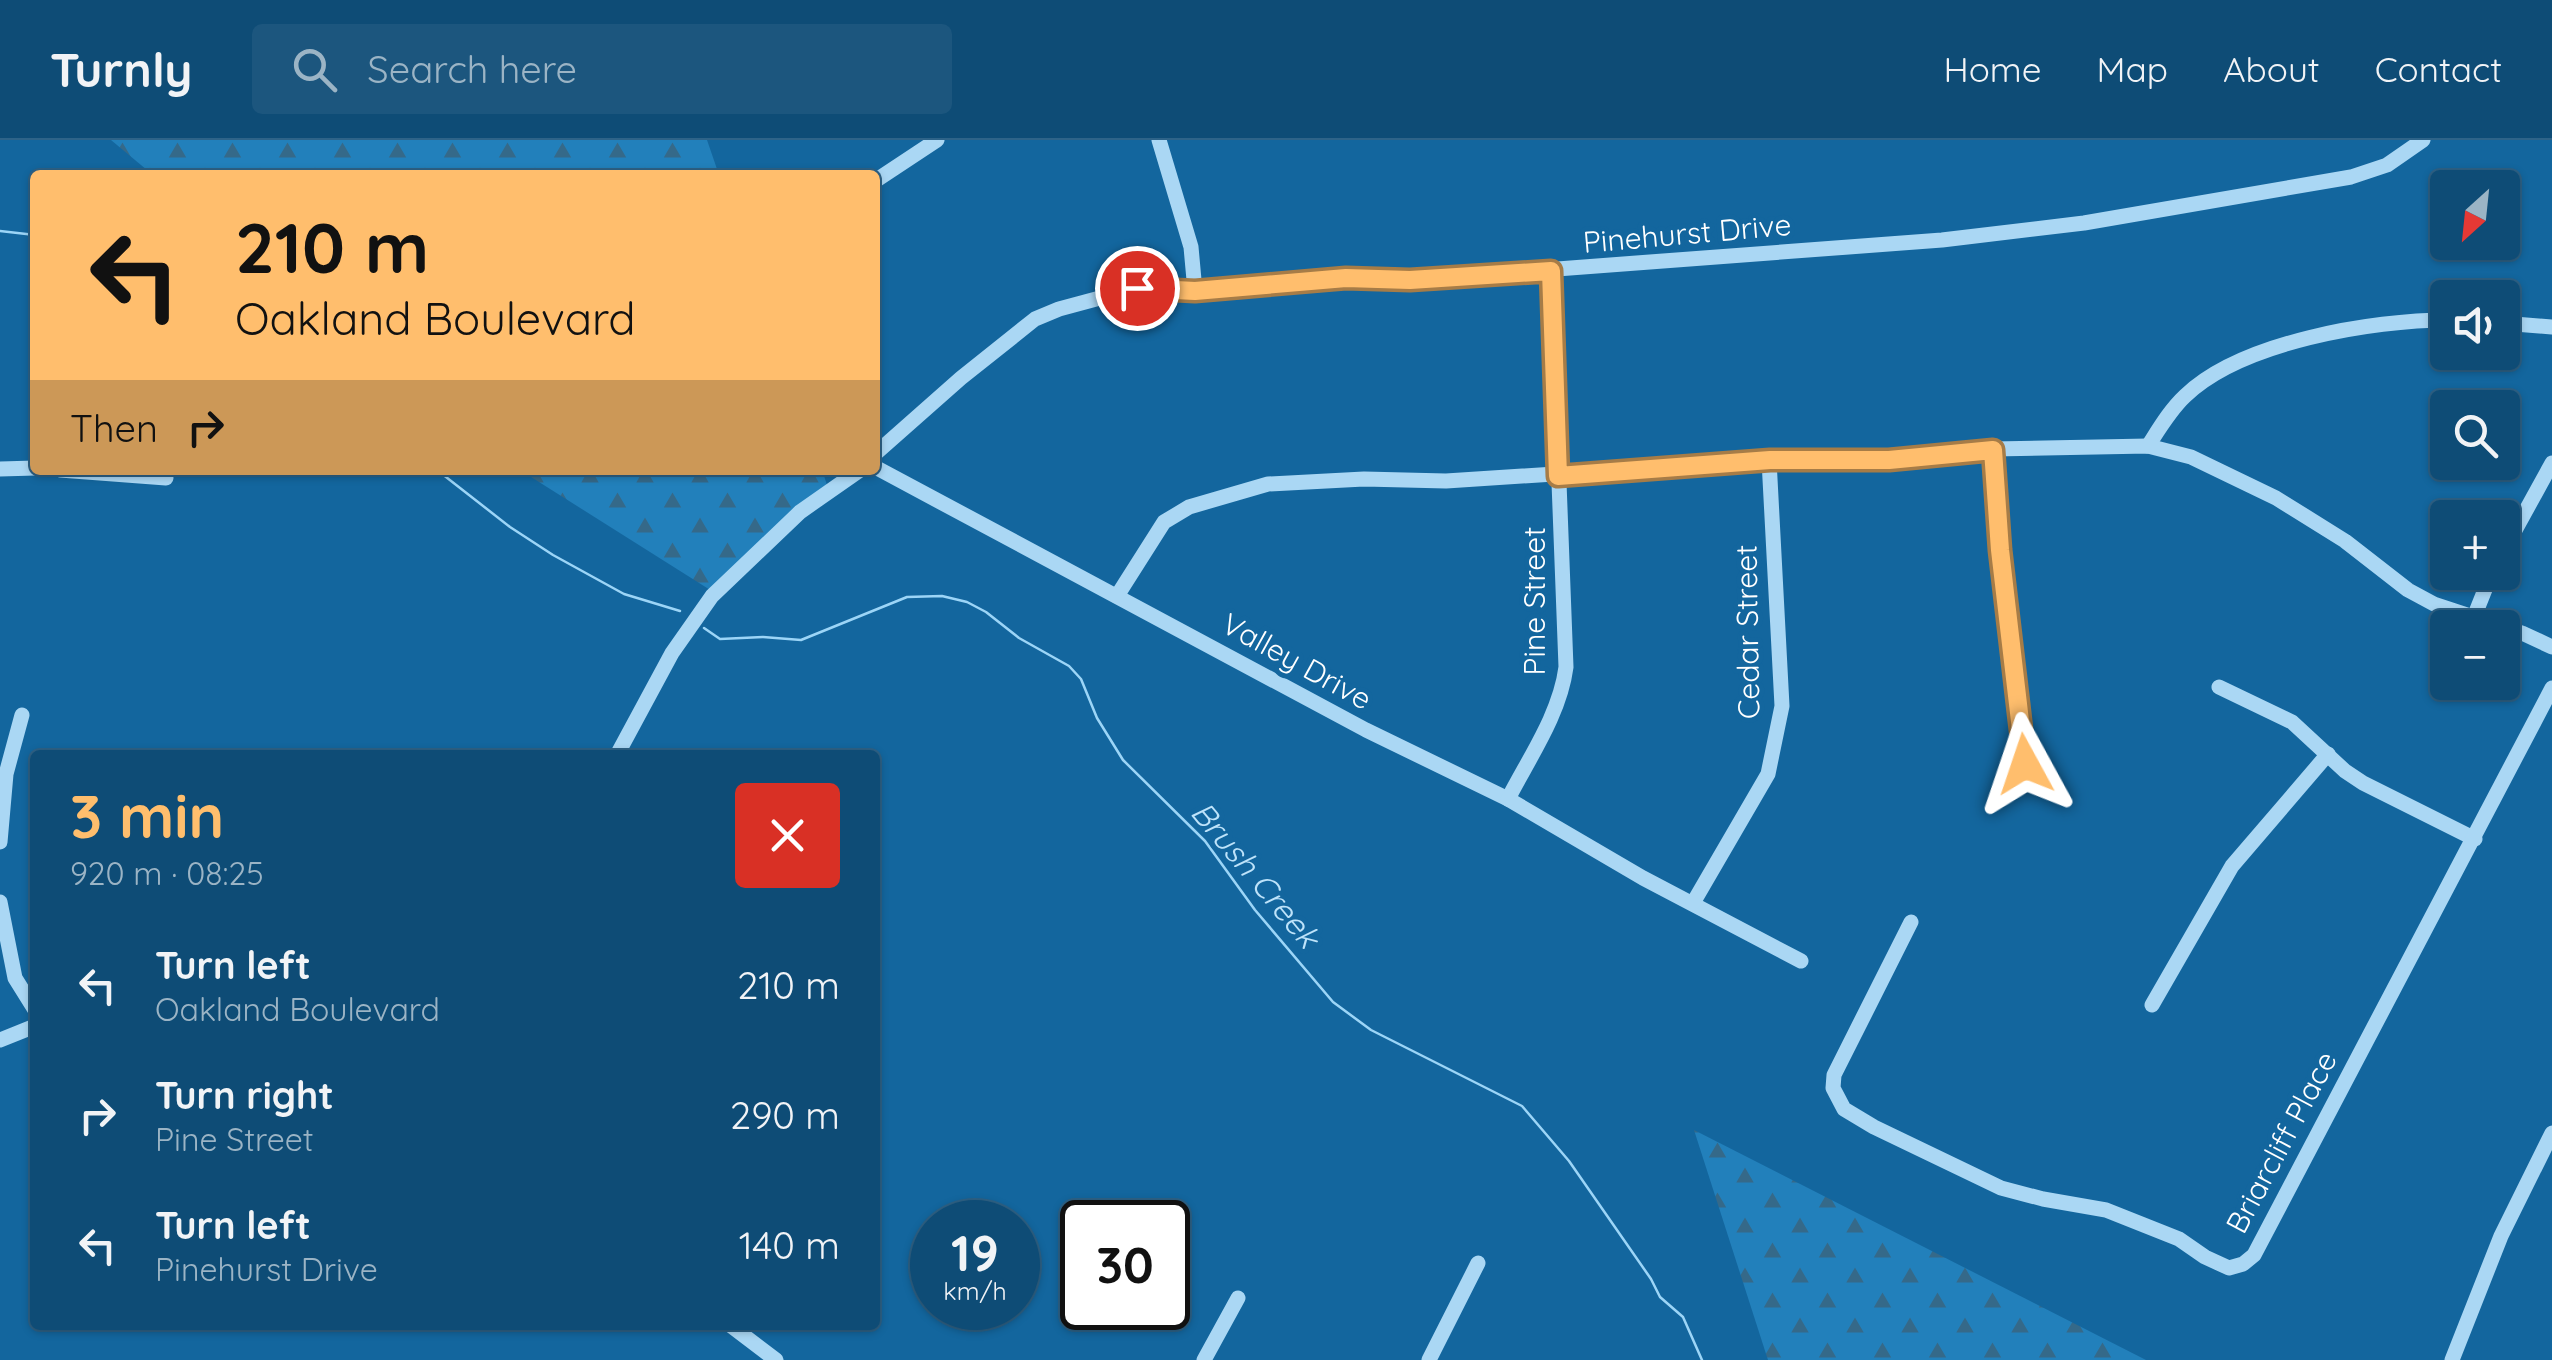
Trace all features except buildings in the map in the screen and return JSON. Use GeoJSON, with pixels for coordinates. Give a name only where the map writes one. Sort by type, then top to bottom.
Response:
{"type":"FeatureCollection","features":[{"type":"Feature","properties":{"kind":"street"},"geometry":{"type":"LineString","coordinates":[[880,178],[937,140]]}},
{"type":"Feature","properties":{"kind":"street"},"geometry":{"type":"LineString","coordinates":[[1159,140],[1191,246],[1195,291]]}},
{"type":"Feature","properties":{"kind":"street","name":"Pinehurst Drive"},"geometry":{"type":"LineString","coordinates":[[880,450],[1035,319],[1137,288],[1195,291],[1346,278],[1410,280],[1942,240],[2084,223],[2351,177],[2387,165],[2423,140]]}},
{"type":"Feature","properties":{"kind":"street","name":"Pine Street"},"geometry":{"type":"LineString","coordinates":[[1508,798],[1564,683],[1565,579],[1551,271]]}},
{"type":"Feature","properties":{"kind":"street"},"geometry":{"type":"LineString","coordinates":[[2148,446],[2186,394],[2246,357],[2355,328],[2430,320]]}},
{"type":"Feature","properties":{"kind":"street"},"geometry":{"type":"LineString","coordinates":[[2520,325],[2552,328]]}},
{"type":"Feature","properties":{"kind":"street"},"geometry":{"type":"LineString","coordinates":[[1117,596],[1164,522],[1190,507],[1232,492],[1298,481],[1446,481],[1770,460],[1889,460],[1993,450],[2148,446],[2191,457],[2276,498],[2345,541],[2408,590],[2452,610]]}},
{"type":"Feature","properties":{"kind":"street"},"geometry":{"type":"LineString","coordinates":[[1993,450],[2000,550],[2025,764]]}},
{"type":"Feature","properties":{"kind":"street","name":"Cedar Street"},"geometry":{"type":"LineString","coordinates":[[1693,903],[1768,774],[1782,706],[1770,460]]}},
{"type":"Feature","properties":{"kind":"street"},"geometry":{"type":"LineString","coordinates":[[2520,521],[2552,462]]}},
{"type":"Feature","properties":{"kind":"street"},"geometry":{"type":"LineString","coordinates":[[0,469],[30,468]]}},
{"type":"Feature","properties":{"kind":"street","name":"Valley Drive"},"geometry":{"type":"LineString","coordinates":[[880,470],[1366,730],[1508,798],[1643,878],[1801,961]]}},
{"type":"Feature","properties":{"kind":"street"},"geometry":{"type":"LineString","coordinates":[[126,475],[166,478]]}},
{"type":"Feature","properties":{"kind":"street"},"geometry":{"type":"LineString","coordinates":[[620,750],[672,652],[712,596],[800,512],[853,475]]}},
{"type":"Feature","properties":{"kind":"street"},"geometry":{"type":"LineString","coordinates":[[2520,635],[2552,647]]}},
{"type":"Feature","properties":{"kind":"street"},"geometry":{"type":"LineString","coordinates":[[2220,687],[2292,722],[2363,783],[2475,840]]}},
{"type":"Feature","properties":{"kind":"street","name":"Briarcliff Place"},"geometry":{"type":"LineString","coordinates":[[1911,922],[1834,1075],[1833,1088],[1844,1109],[2001,1188],[2106,1210],[2179,1239],[2229,1268],[2244,1264],[2254,1254],[2552,688]]}},
{"type":"Feature","properties":{"kind":"street"},"geometry":{"type":"LineString","coordinates":[[0,842],[3,773],[22,715]]}},
{"type":"Feature","properties":{"kind":"street"},"geometry":{"type":"LineString","coordinates":[[2152,1005],[2232,866],[2328,754]]}},
{"type":"Feature","properties":{"kind":"street"},"geometry":{"type":"LineString","coordinates":[[0,902],[15,978],[30,1002]]}},
{"type":"Feature","properties":{"kind":"street"},"geometry":{"type":"LineString","coordinates":[[0,1040],[30,1028]]}},
{"type":"Feature","properties":{"kind":"street"},"geometry":{"type":"LineString","coordinates":[[2452,1360],[2501,1236],[2552,1134]]}},
{"type":"Feature","properties":{"kind":"street"},"geometry":{"type":"LineString","coordinates":[[1428,1360],[1478,1263]]}},
{"type":"Feature","properties":{"kind":"street"},"geometry":{"type":"LineString","coordinates":[[1204,1360],[1238,1298]]}},
{"type":"Feature","properties":{"kind":"street"},"geometry":{"type":"LineString","coordinates":[[737,1330],[776,1360]]}},
{"type":"Feature","properties":{"kind":"green space"},"geometry":{"type":"Polygon","coordinates":[[[111,140],[707,140],[717,170],[147,170],[111,140]]]}},
{"type":"Feature","properties":{"kind":"green space"},"geometry":{"type":"Polygon","coordinates":[[[528,475],[824,475],[829,491],[715,593],[528,475]]]}},
{"type":"Feature","properties":{"kind":"green space"},"geometry":{"type":"Polygon","coordinates":[[[1694,1130],[2146,1360],[1768,1360],[1694,1130]]]}},
{"type":"Feature","properties":{"kind":"waterway","name":"Brush Creek"},"geometry":{"type":"LineString","coordinates":[[0,231],[30,234]]}},
{"type":"Feature","properties":{"kind":"waterway","name":"Brush Creek"},"geometry":{"type":"LineString","coordinates":[[443,475],[553,555],[624,594],[680,611]]}},
{"type":"Feature","properties":{"kind":"waterway","name":"Brush Creek"},"geometry":{"type":"LineString","coordinates":[[704,628],[720,639],[801,640],[907,597],[942,596],[986,612],[1019,638],[1069,666],[1081,679],[1097,718],[1123,760],[1205,841],[1255,910],[1333,1002],[1371,1030],[1522,1106],[1569,1161],[1660,1297],[1683,1317],[1702,1360]]}},
{"type":"Feature","properties":{"kind":"route"},"geometry":{"type":"LineString","coordinates":[[1137,288],[1195,291],[1346,278],[1410,280],[1551,271],[1558,476],[1770,460],[1889,460],[1993,450],[2000,550],[2025,764]]}}]}
